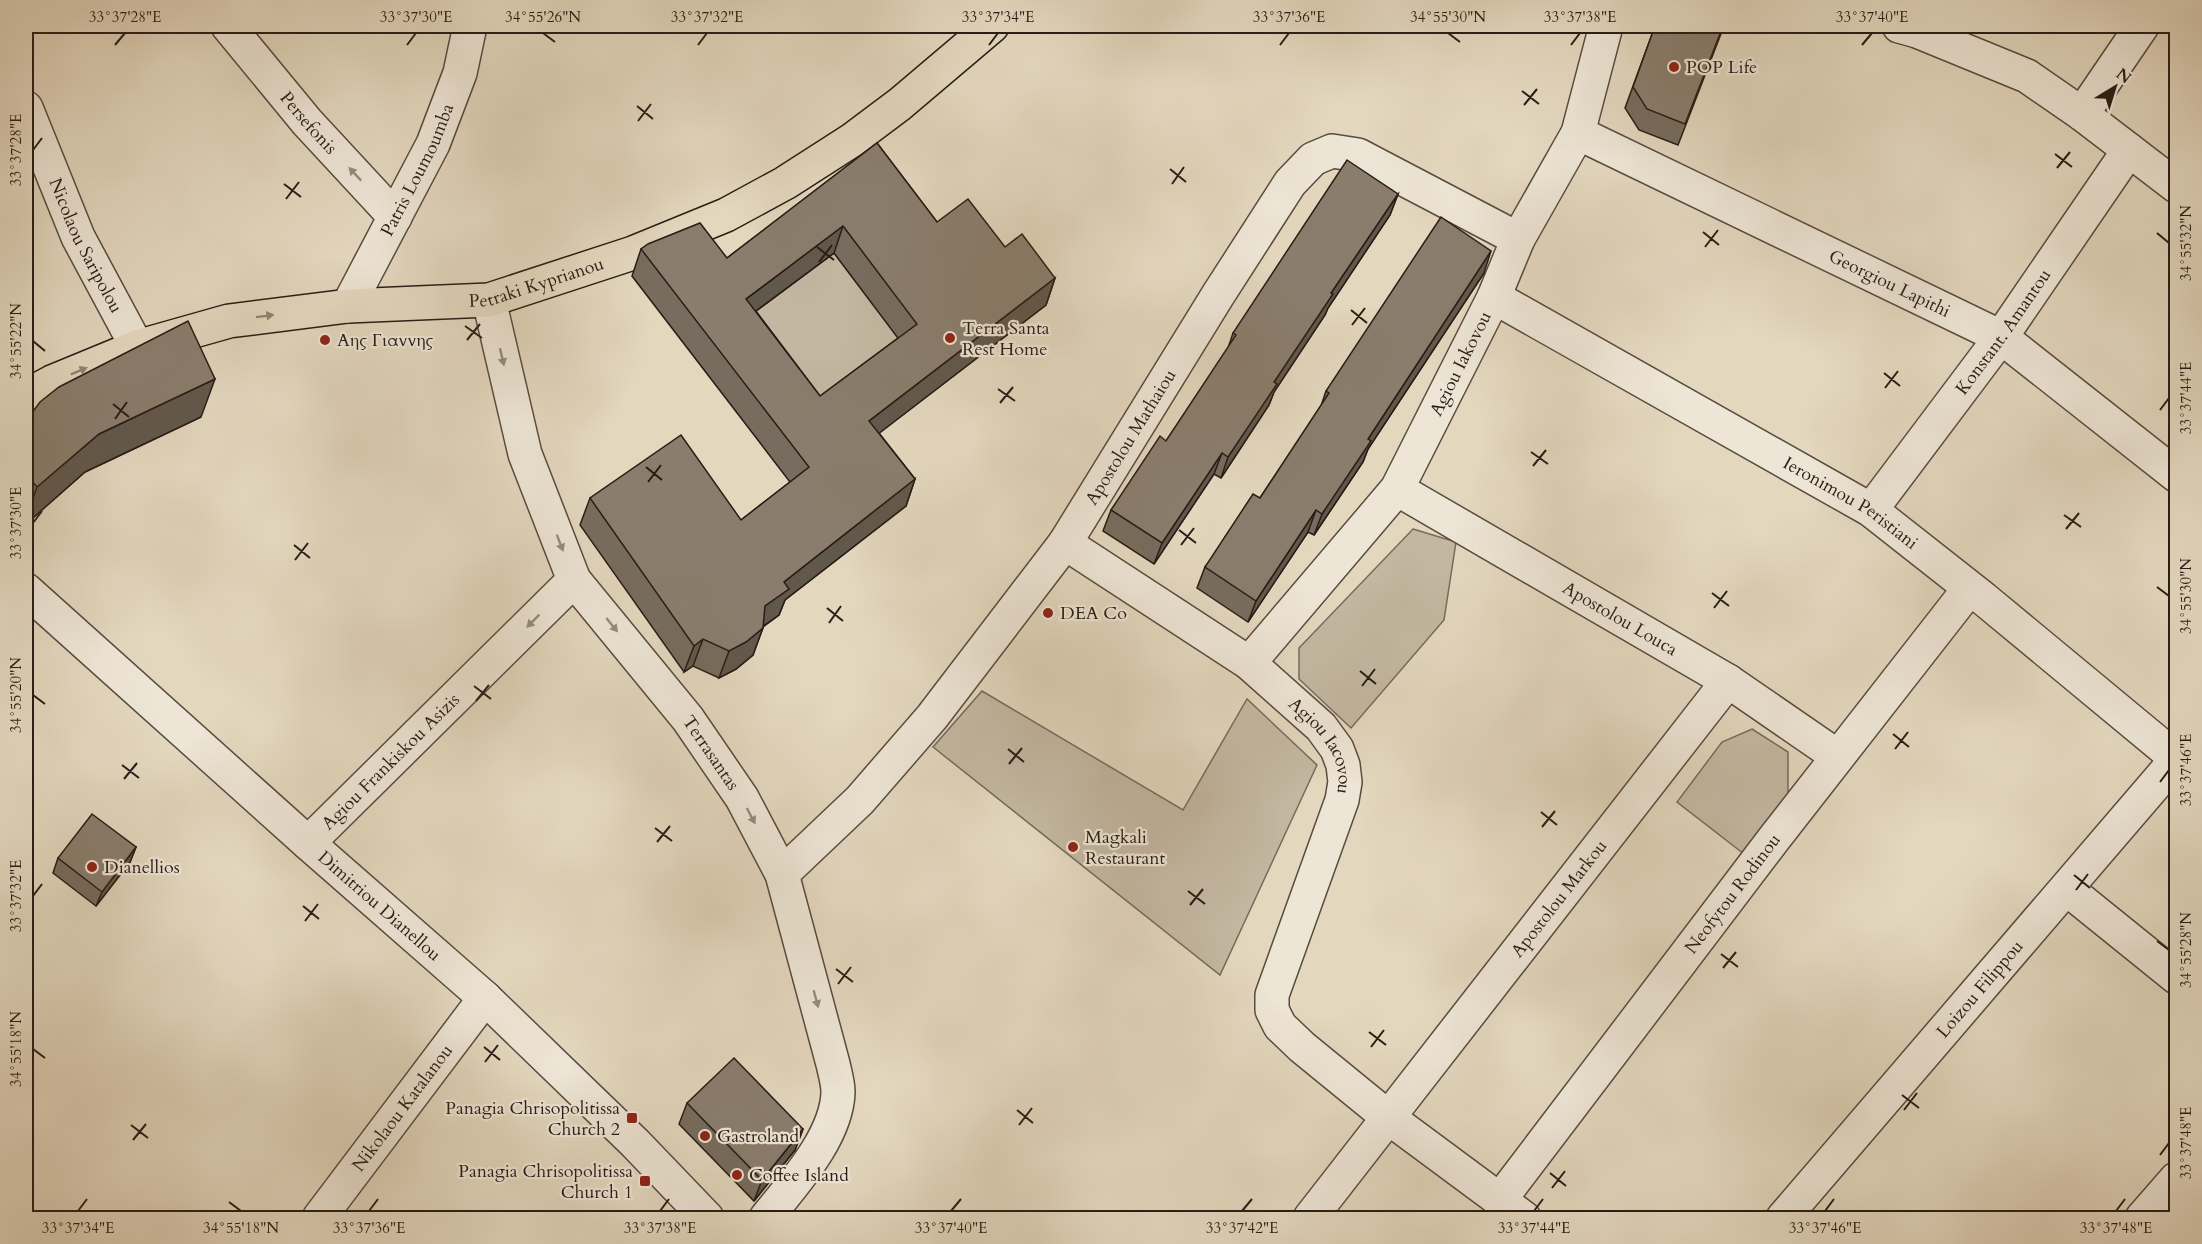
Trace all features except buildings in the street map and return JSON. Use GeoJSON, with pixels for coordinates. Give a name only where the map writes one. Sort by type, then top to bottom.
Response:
{"type":"FeatureCollection","features":[{"type":"Feature","properties":{"kind":"main road","name":"Petraki Kyprianou"},"geometry":{"type":"LineString","coordinates":[[26,396],[52,382],[137,347],[229,321],[348,306],[489,300],[633,253],[726,215],[785,183],[852,140],[900,104],[992,26]]}},
{"type":"Feature","properties":{"kind":"street","name":"Persefonis"},"geometry":{"type":"LineString","coordinates":[[228,26],[307,122],[395,217]]}},
{"type":"Feature","properties":{"kind":"street","name":"Patris Loumoumba"},"geometry":{"type":"LineString","coordinates":[[348,306],[436,134],[460,73],[470,26]]}},
{"type":"Feature","properties":{"kind":"street","name":"Agiou Iakovou"},"geometry":{"type":"LineString","coordinates":[[1249,663],[1397,489],[1494,297],[1518,239],[1578,133],[1606,26]]}},
{"type":"Feature","properties":{"kind":"street"},"geometry":{"type":"LineString","coordinates":[[1899,26],[1917,31],[2026,76],[2082,114],[2176,186]]}},
{"type":"Feature","properties":{"kind":"street"},"geometry":{"type":"LineString","coordinates":[[2082,114],[2142,26]]}},
{"type":"Feature","properties":{"kind":"street","name":"Nicolaou Saripolou"},"geometry":{"type":"LineString","coordinates":[[26,108],[78,237],[137,347]]}},
{"type":"Feature","properties":{"kind":"street","name":"Georgiou Lapithi"},"geometry":{"type":"LineString","coordinates":[[1578,133],[2001,337],[2176,474]]}},
{"type":"Feature","properties":{"kind":"street","name":"Konstant. Amantou"},"geometry":{"type":"LineString","coordinates":[[1871,510],[2001,337],[2128,150]]}},
{"type":"Feature","properties":{"kind":"street","name":"Apostolou Mathaiou"},"geometry":{"type":"LineString","coordinates":[[782,874],[860,800],[932,717],[1065,543],[1284,192],[1313,159],[1332,151],[1358,155],[1518,239]]}},
{"type":"Feature","properties":{"kind":"street","name":"Ieronimou Peristiani"},"geometry":{"type":"LineString","coordinates":[[1494,297],[1871,510],[2176,759]]}},
{"type":"Feature","properties":{"kind":"street","name":"Terrasantas"},"geometry":{"type":"LineString","coordinates":[[489,300],[525,454],[574,580],[688,719],[742,798],[782,874],[833,1064],[838,1092],[830,1127],[814,1157],[766,1218]]}},
{"type":"Feature","properties":{"kind":"street","name":"Apostolou Louca"},"geometry":{"type":"LineString","coordinates":[[1397,489],[1728,681],[1837,756]]}},
{"type":"Feature","properties":{"kind":"street","name":"Agiou Iacovou"},"geometry":{"type":"LineString","coordinates":[[1065,543],[1249,663],[1321,728],[1337,749],[1343,765],[1345,782],[1342,800],[1272,995],[1272,1010],[1280,1026],[1302,1047],[1389,1118]]}},
{"type":"Feature","properties":{"kind":"street","name":"Agiou Frankiskou Asizis"},"geometry":{"type":"LineString","coordinates":[[308,843],[574,580]]}},
{"type":"Feature","properties":{"kind":"street","name":"Neofytou Rodinou"},"geometry":{"type":"LineString","coordinates":[[1512,1210],[1837,756],[1969,589]]}},
{"type":"Feature","properties":{"kind":"street","name":"Dimitriou Dianellou"},"geometry":{"type":"LineString","coordinates":[[30,596],[485,998],[635,1143],[707,1218]]}},
{"type":"Feature","properties":{"kind":"street","name":"Apostolou Markou"},"geometry":{"type":"LineString","coordinates":[[1310,1218],[1728,681]]}},
{"type":"Feature","properties":{"kind":"street","name":"Loizou Filippou"},"geometry":{"type":"LineString","coordinates":[[1783,1218],[2176,759]]}},
{"type":"Feature","properties":{"kind":"street"},"geometry":{"type":"LineString","coordinates":[[2067,889],[2176,977]]}},
{"type":"Feature","properties":{"kind":"street","name":"Nikolaou Katalanou"},"geometry":{"type":"LineString","coordinates":[[319,1218],[485,998]]}},
{"type":"Feature","properties":{"kind":"street"},"geometry":{"type":"LineString","coordinates":[[1389,1118],[1512,1210]]}},
{"type":"Feature","properties":{"kind":"street"},"geometry":{"type":"LineString","coordinates":[[2142,1218],[2176,1179]]}},
{"type":"Feature","properties":{"kind":"shaded area"},"geometry":{"type":"Polygon","coordinates":[[[834,253],[908,351],[810,423],[737,325],[834,253]]]}},
{"type":"Feature","properties":{"kind":"shaded area"},"geometry":{"type":"Polygon","coordinates":[[[1413,529],[1456,542],[1444,620],[1351,728],[1299,679],[1299,648],[1413,529]]]}},
{"type":"Feature","properties":{"kind":"shaded area"},"geometry":{"type":"Polygon","coordinates":[[[982,691],[1183,810],[1247,699],[1317,765],[1220,975],[933,747],[982,691]]]}},
{"type":"Feature","properties":{"kind":"shaded area"},"geometry":{"type":"Polygon","coordinates":[[[1752,729],[1788,752],[1788,796],[1744,854],[1677,802],[1722,742],[1752,729]]]}},
{"type":"Feature","properties":{"kind":"place","name":"POP Life"},"geometry":{"type":"Point","coordinates":[1674,67]}},
{"type":"Feature","properties":{"kind":"place","name":"Terra Santa Rest Home"},"geometry":{"type":"Point","coordinates":[950,338]}},
{"type":"Feature","properties":{"kind":"place","name":"Αης Γιαννης"},"geometry":{"type":"Point","coordinates":[325,340]}},
{"type":"Feature","properties":{"kind":"place","name":"DEA Co"},"geometry":{"type":"Point","coordinates":[1048,613]}},
{"type":"Feature","properties":{"kind":"place","name":"Magkali Restaurant"},"geometry":{"type":"Point","coordinates":[1073,847]}},
{"type":"Feature","properties":{"kind":"place","name":"Dianellios"},"geometry":{"type":"Point","coordinates":[92,867]}},
{"type":"Feature","properties":{"kind":"place","name":"Panagia Chrisopolitissa Church 2"},"geometry":{"type":"Point","coordinates":[632,1118]}},
{"type":"Feature","properties":{"kind":"place","name":"Gastroland"},"geometry":{"type":"Point","coordinates":[705,1136]}},
{"type":"Feature","properties":{"kind":"place","name":"Coffee Island"},"geometry":{"type":"Point","coordinates":[737,1175]}},
{"type":"Feature","properties":{"kind":"place","name":"Panagia Chrisopolitissa Church 1"},"geometry":{"type":"Point","coordinates":[645,1181]}}]}
